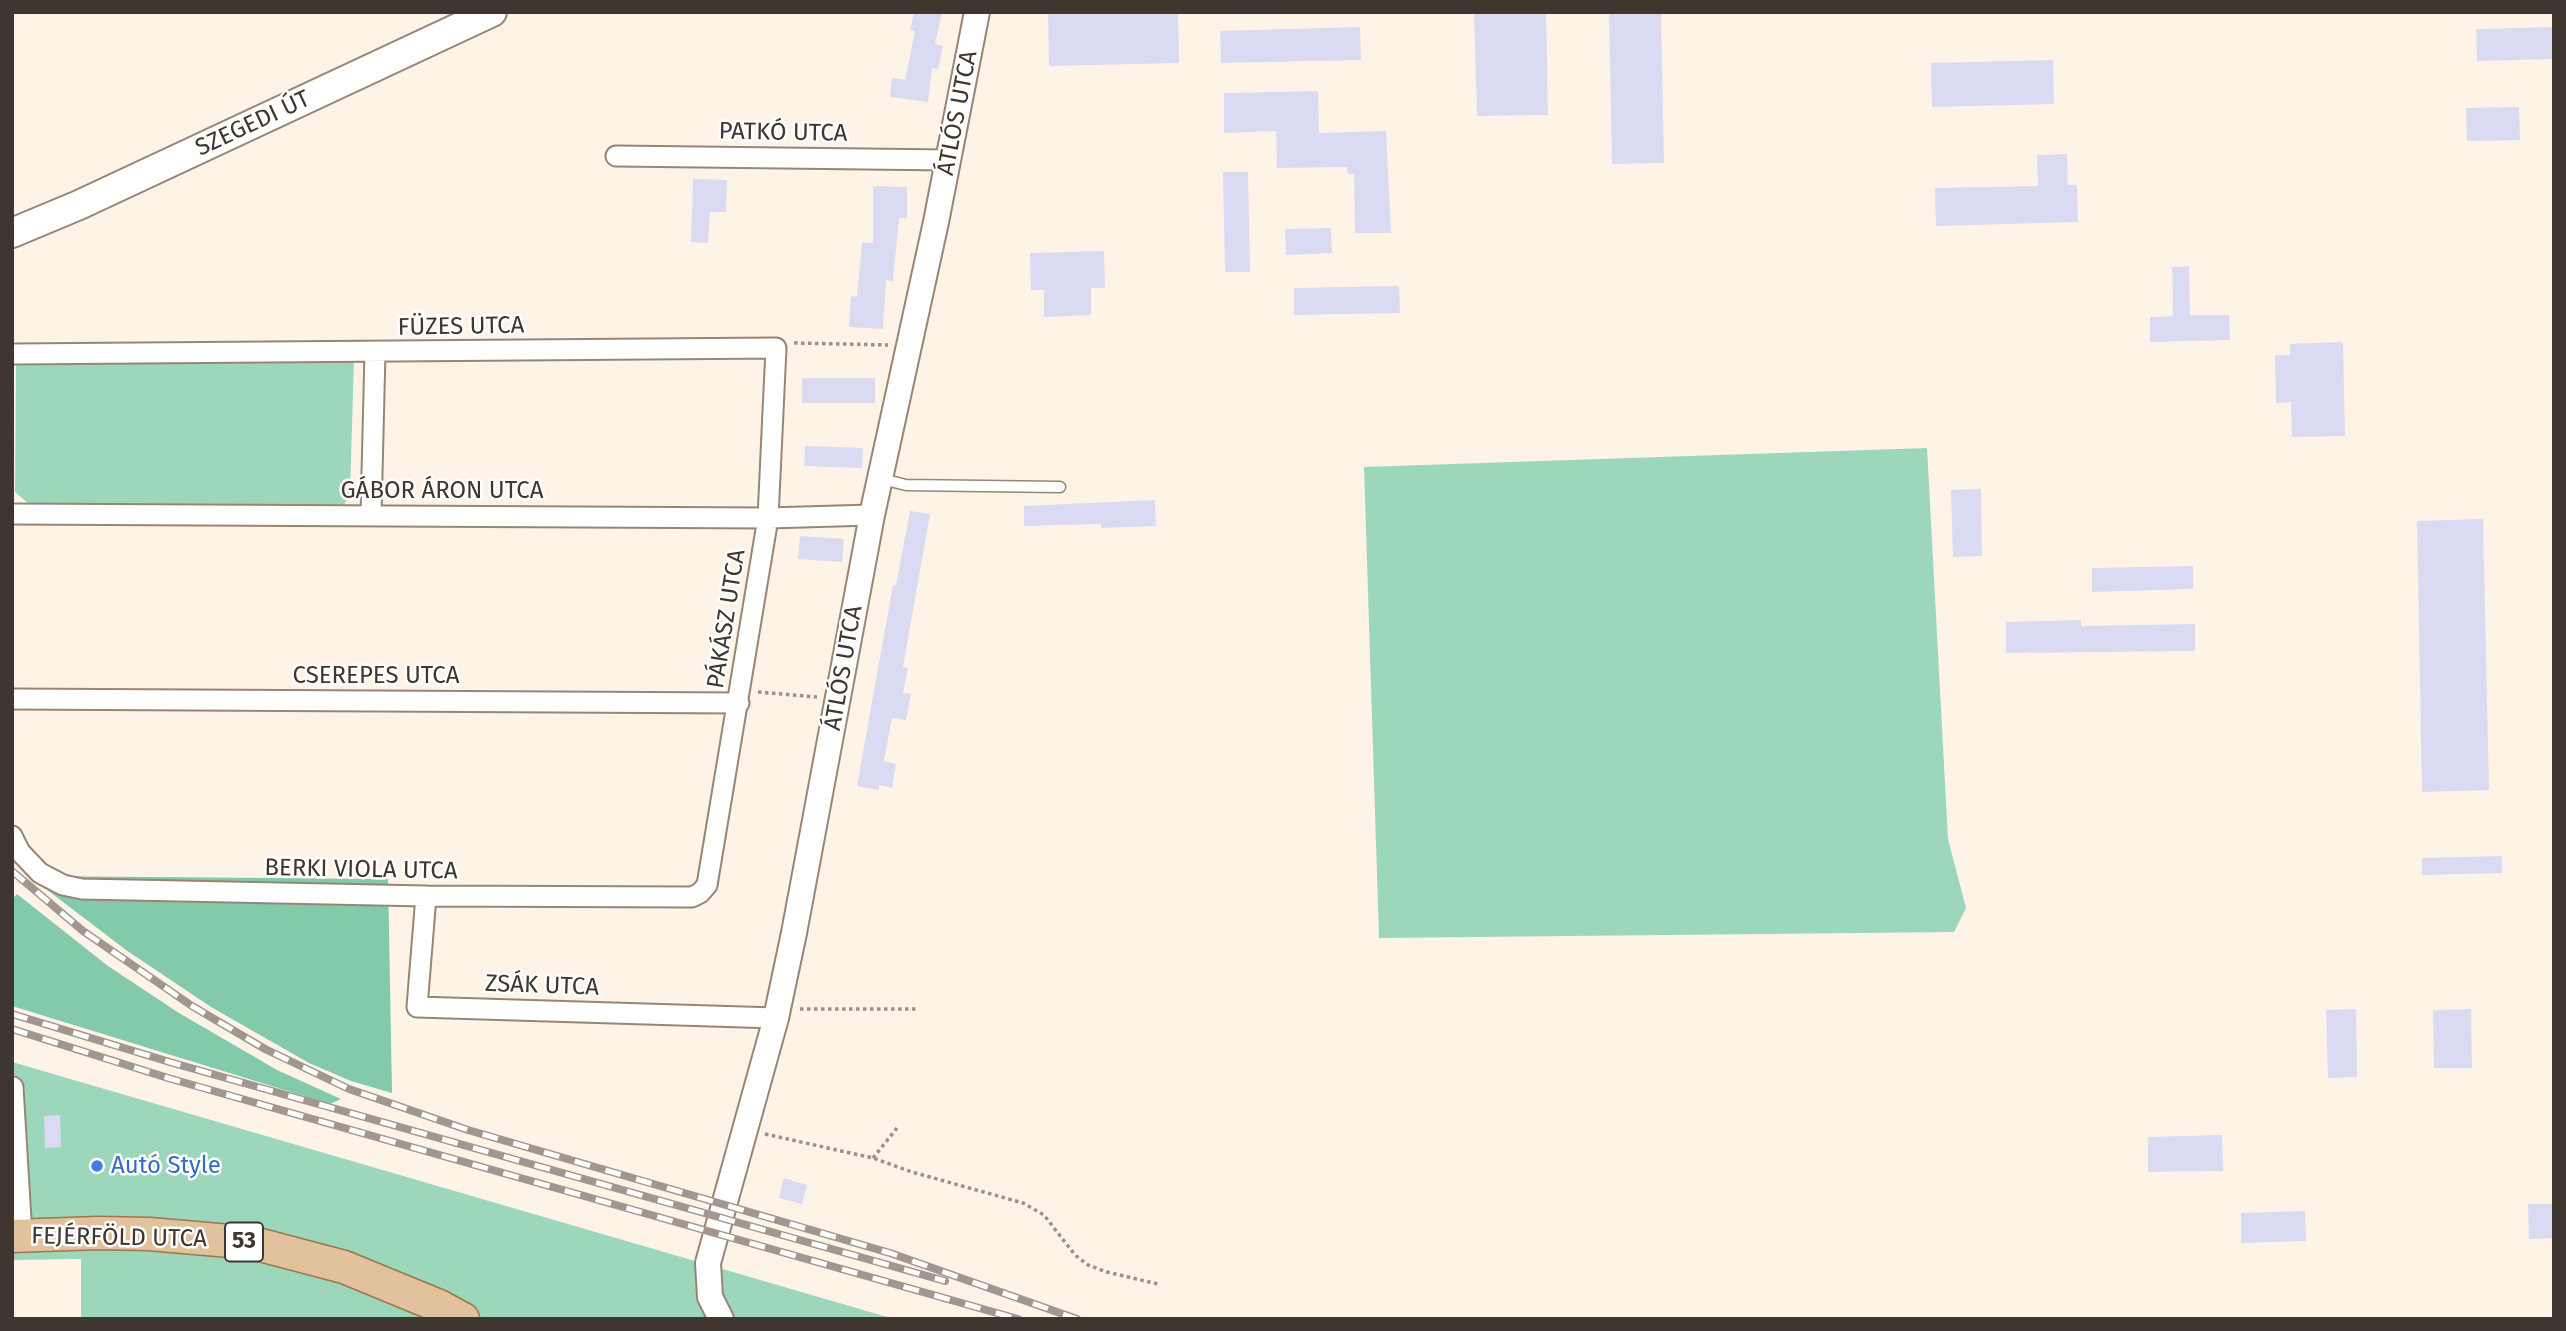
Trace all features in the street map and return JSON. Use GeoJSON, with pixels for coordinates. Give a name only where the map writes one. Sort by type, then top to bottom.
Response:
{"type":"FeatureCollection","features":[{"type":"Feature","properties":{"kind":"main road","name":"SZEGEDI ÚT"},"geometry":{"type":"LineString","coordinates":[[12,233],[79,205],[492,12]]}},
{"type":"Feature","properties":{"kind":"main road","name":"FEJÉRFÖLD UTCA"},"geometry":{"type":"LineString","coordinates":[[17,1236],[149,1234],[253,1243],[344,1267],[439,1306],[463,1319]]}},
{"type":"Feature","properties":{"kind":"street","name":"ÁTLÓS UTCA"},"geometry":{"type":"LineString","coordinates":[[721,1319],[710,1297],[708,1263],[776,1014],[794,933],[872,516],[949,160],[977,12]]}},
{"type":"Feature","properties":{"kind":"street","name":"PATKÓ UTCA"},"geometry":{"type":"LineString","coordinates":[[616,156],[949,160]]}},
{"type":"Feature","properties":{"kind":"street","name":"FÜZES UTCA"},"geometry":{"type":"LineString","coordinates":[[12,354],[776,348]]}},
{"type":"Feature","properties":{"kind":"street","name":"PÁKÁSZ UTCA"},"geometry":{"type":"LineString","coordinates":[[700,893],[707,885],[768,518],[776,348]]}},
{"type":"Feature","properties":{"kind":"street"},"geometry":{"type":"LineString","coordinates":[[371,515],[374,352]]}},
{"type":"Feature","properties":{"kind":"street","name":"GÁBOR ÁRON UTCA"},"geometry":{"type":"LineString","coordinates":[[12,514],[768,518],[872,516]]}},
{"type":"Feature","properties":{"kind":"street","name":"CSEREPES UTCA"},"geometry":{"type":"LineString","coordinates":[[12,699],[739,697]]}},
{"type":"Feature","properties":{"kind":"street","name":"BERKI VIOLA UTCA"},"geometry":{"type":"LineString","coordinates":[[12,836],[28,862],[49,878],[82,889],[426,896],[692,897],[700,893]]}},
{"type":"Feature","properties":{"kind":"street","name":"ZSÁK UTCA"},"geometry":{"type":"LineString","coordinates":[[426,896],[417,1007],[776,1014]]}},
{"type":"Feature","properties":{"kind":"street"},"geometry":{"type":"LineString","coordinates":[[13,1087],[17,1236]]}},
{"type":"Feature","properties":{"kind":"lane"},"geometry":{"type":"LineString","coordinates":[[881,479],[906,485],[1060,487]]}},
{"type":"Feature","properties":{"kind":"path"},"geometry":{"type":"LineString","coordinates":[[776,348],[784,343],[908,346]]}},
{"type":"Feature","properties":{"kind":"path"},"geometry":{"type":"LineString","coordinates":[[739,697],[839,698]]}},
{"type":"Feature","properties":{"kind":"path"},"geometry":{"type":"LineString","coordinates":[[776,1014],[919,1009]]}},
{"type":"Feature","properties":{"kind":"path"},"geometry":{"type":"LineString","coordinates":[[873,1158],[897,1128]]}},
{"type":"Feature","properties":{"kind":"path"},"geometry":{"type":"LineString","coordinates":[[746,1129],[873,1158],[912,1172],[1023,1203],[1044,1215],[1075,1255],[1088,1265],[1158,1284]]}},
{"type":"Feature","properties":{"kind":"green space"},"geometry":{"type":"Polygon","coordinates":[[[354,359],[350,494],[344,505],[29,504],[15,492],[16,361],[354,359]]]}},
{"type":"Feature","properties":{"kind":"green space"},"geometry":{"type":"Polygon","coordinates":[[[1927,448],[1948,839],[1966,908],[1954,932],[1379,938],[1364,467],[1927,448]]]}},
{"type":"Feature","properties":{"kind":"green space"},"geometry":{"type":"Polygon","coordinates":[[[29,876],[388,879],[392,1093],[351,1081],[309,1063],[211,1007],[126,950],[29,876]]]}},
{"type":"Feature","properties":{"kind":"green space"},"geometry":{"type":"Polygon","coordinates":[[[17,894],[108,966],[179,1013],[277,1070],[341,1099],[330,1104],[12,1006],[12,899],[17,894]]]}},
{"type":"Feature","properties":{"kind":"green space"},"geometry":{"type":"Polygon","coordinates":[[[12,1062],[894,1319],[81,1319],[81,1259],[12,1260],[12,1062]]]}},
{"type":"Feature","properties":{"kind":"building"},"geometry":{"type":"Polygon","coordinates":[[[914,12],[942,12],[935,44],[943,46],[938,69],[932,68],[928,102],[890,97],[892,78],[905,80],[915,31],[910,30],[914,12]]]}},
{"type":"Feature","properties":{"kind":"building"},"geometry":{"type":"Polygon","coordinates":[[[1048,12],[1178,12],[1179,63],[1049,66],[1048,12]]]}},
{"type":"Feature","properties":{"kind":"building"},"geometry":{"type":"Polygon","coordinates":[[[1474,12],[1546,12],[1548,115],[1477,116],[1474,12]]]}},
{"type":"Feature","properties":{"kind":"building"},"geometry":{"type":"Polygon","coordinates":[[[1609,12],[1661,12],[1664,163],[1612,164],[1609,12]]]}},
{"type":"Feature","properties":{"kind":"building"},"geometry":{"type":"Polygon","coordinates":[[[1360,27],[1361,60],[1221,63],[1220,31],[1360,27]]]}},
{"type":"Feature","properties":{"kind":"building"},"geometry":{"type":"Polygon","coordinates":[[[2554,27],[2554,59],[2477,61],[2476,29],[2554,27]]]}},
{"type":"Feature","properties":{"kind":"building"},"geometry":{"type":"Polygon","coordinates":[[[2053,60],[2054,104],[1932,107],[1931,63],[2053,60]]]}},
{"type":"Feature","properties":{"kind":"building"},"geometry":{"type":"Polygon","coordinates":[[[1318,91],[1319,133],[1386,131],[1391,233],[1355,233],[1354,174],[1348,174],[1347,167],[1277,168],[1276,131],[1224,133],[1224,93],[1318,91]]]}},
{"type":"Feature","properties":{"kind":"building"},"geometry":{"type":"Polygon","coordinates":[[[2519,107],[2520,140],[2467,141],[2466,108],[2519,107]]]}},
{"type":"Feature","properties":{"kind":"building"},"geometry":{"type":"Polygon","coordinates":[[[2067,154],[2068,185],[2077,185],[2078,222],[1936,226],[1935,188],[2038,186],[2037,155],[2067,154]]]}},
{"type":"Feature","properties":{"kind":"building"},"geometry":{"type":"Polygon","coordinates":[[[1223,172],[1248,172],[1250,272],[1225,272],[1223,172]]]}},
{"type":"Feature","properties":{"kind":"building"},"geometry":{"type":"Polygon","coordinates":[[[693,179],[727,180],[726,212],[710,212],[708,243],[691,242],[693,179]]]}},
{"type":"Feature","properties":{"kind":"building"},"geometry":{"type":"Polygon","coordinates":[[[873,186],[907,187],[907,218],[899,218],[893,281],[886,280],[883,329],[849,327],[851,296],[857,297],[862,242],[873,243],[873,186]]]}},
{"type":"Feature","properties":{"kind":"building"},"geometry":{"type":"Polygon","coordinates":[[[1331,228],[1332,253],[1286,255],[1285,229],[1331,228]]]}},
{"type":"Feature","properties":{"kind":"building"},"geometry":{"type":"Polygon","coordinates":[[[1104,251],[1105,288],[1091,288],[1091,315],[1044,317],[1044,290],[1031,290],[1030,253],[1104,251]]]}},
{"type":"Feature","properties":{"kind":"building"},"geometry":{"type":"Polygon","coordinates":[[[2189,266],[2190,315],[2229,315],[2230,340],[2150,342],[2150,317],[2173,316],[2172,267],[2189,266]]]}},
{"type":"Feature","properties":{"kind":"building"},"geometry":{"type":"Polygon","coordinates":[[[1399,286],[1400,313],[1294,315],[1294,288],[1399,286]]]}},
{"type":"Feature","properties":{"kind":"building"},"geometry":{"type":"Polygon","coordinates":[[[2343,342],[2345,436],[2292,437],[2291,402],[2276,403],[2275,355],[2290,355],[2290,344],[2343,342]]]}},
{"type":"Feature","properties":{"kind":"building"},"geometry":{"type":"Polygon","coordinates":[[[802,378],[875,378],[875,403],[802,403],[802,378]]]}},
{"type":"Feature","properties":{"kind":"building"},"geometry":{"type":"Polygon","coordinates":[[[805,446],[863,448],[862,468],[804,466],[805,446]]]}},
{"type":"Feature","properties":{"kind":"building"},"geometry":{"type":"Polygon","coordinates":[[[1981,489],[1982,556],[1953,557],[1951,490],[1981,489]]]}},
{"type":"Feature","properties":{"kind":"building"},"geometry":{"type":"Polygon","coordinates":[[[1155,500],[1156,526],[1024,526],[1024,506],[1155,500]]]}},
{"type":"Feature","properties":{"kind":"building"},"geometry":{"type":"Polygon","coordinates":[[[910,511],[930,514],[903,667],[908,668],[903,693],[911,694],[906,720],[892,718],[884,761],[896,764],[892,788],[879,785],[879,790],[857,786],[893,585],[896,585],[910,511]]]}},
{"type":"Feature","properties":{"kind":"building"},"geometry":{"type":"Polygon","coordinates":[[[2483,519],[2489,790],[2422,792],[2417,521],[2483,519]]]}},
{"type":"Feature","properties":{"kind":"building"},"geometry":{"type":"Polygon","coordinates":[[[800,536],[844,539],[842,562],[798,559],[800,536]]]}},
{"type":"Feature","properties":{"kind":"building"},"geometry":{"type":"Polygon","coordinates":[[[2193,566],[2193,589],[2092,592],[2092,568],[2193,566]]]}},
{"type":"Feature","properties":{"kind":"building"},"geometry":{"type":"Polygon","coordinates":[[[2081,620],[2081,626],[2195,624],[2195,651],[2006,653],[2006,622],[2081,620]]]}},
{"type":"Feature","properties":{"kind":"building"},"geometry":{"type":"Polygon","coordinates":[[[2502,856],[2502,873],[2422,875],[2422,858],[2502,856]]]}},
{"type":"Feature","properties":{"kind":"building"},"geometry":{"type":"Polygon","coordinates":[[[2356,1009],[2357,1077],[2328,1078],[2326,1010],[2356,1009]]]}},
{"type":"Feature","properties":{"kind":"building"},"geometry":{"type":"Polygon","coordinates":[[[2471,1009],[2472,1068],[2434,1068],[2433,1010],[2471,1009]]]}},
{"type":"Feature","properties":{"kind":"building"},"geometry":{"type":"Polygon","coordinates":[[[60,1115],[61,1147],[45,1148],[44,1116],[60,1115]]]}},
{"type":"Feature","properties":{"kind":"building"},"geometry":{"type":"Polygon","coordinates":[[[2222,1135],[2223,1171],[2148,1172],[2148,1137],[2222,1135]]]}},
{"type":"Feature","properties":{"kind":"building"},"geometry":{"type":"Polygon","coordinates":[[[784,1178],[807,1185],[802,1204],[779,1198],[784,1178]]]}},
{"type":"Feature","properties":{"kind":"building"},"geometry":{"type":"Polygon","coordinates":[[[2528,1204],[2554,1204],[2554,1238],[2529,1239],[2528,1204]]]}},
{"type":"Feature","properties":{"kind":"building"},"geometry":{"type":"Polygon","coordinates":[[[2305,1211],[2306,1241],[2241,1243],[2241,1213],[2305,1211]]]}},
{"type":"Feature","properties":{"kind":"railway"},"geometry":{"type":"LineString","coordinates":[[12,871],[83,931],[192,1006],[265,1049],[349,1089],[468,1130],[890,1253],[1077,1319]]}},
{"type":"Feature","properties":{"kind":"railway"},"geometry":{"type":"LineString","coordinates":[[12,1014],[173,1063],[945,1281]]}},
{"type":"Feature","properties":{"kind":"railway"},"geometry":{"type":"LineString","coordinates":[[12,1029],[168,1078],[1018,1319]]}},
{"type":"Feature","properties":{"kind":"place","name":"Autó Style"},"geometry":{"type":"Point","coordinates":[97,1166]}}]}
